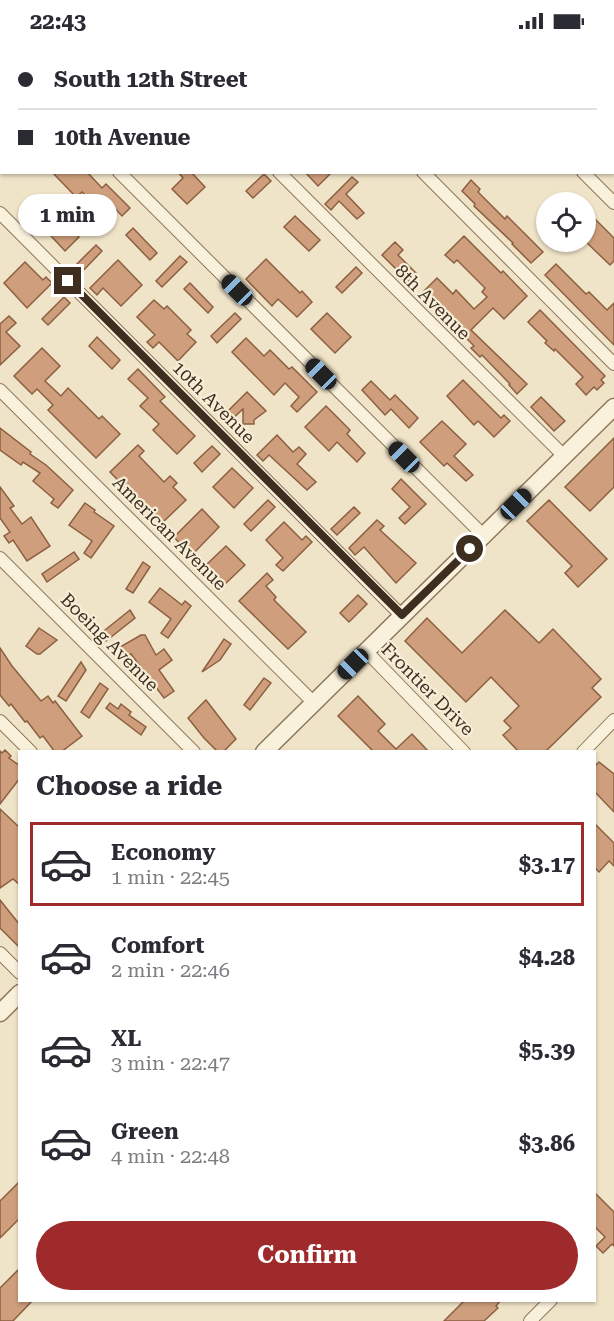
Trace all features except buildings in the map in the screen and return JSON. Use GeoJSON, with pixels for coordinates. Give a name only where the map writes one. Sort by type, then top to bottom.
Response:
{"type":"FeatureCollection","features":[{"type":"Feature","properties":{"kind":"street"},"geometry":{"type":"LineString","coordinates":[[121,174],[484,536]]}},
{"type":"Feature","properties":{"kind":"street","name":"8th Avenue"},"geometry":{"type":"LineString","coordinates":[[281,174],[564,456]]}},
{"type":"Feature","properties":{"kind":"street"},"geometry":{"type":"LineString","coordinates":[[425,174],[614,364]]}},
{"type":"Feature","properties":{"kind":"street"},"geometry":{"type":"LineString","coordinates":[[585,174],[614,203]]}},
{"type":"Feature","properties":{"kind":"street","name":"10th Avenue"},"geometry":{"type":"LineString","coordinates":[[0,213],[402,615]]}},
{"type":"Feature","properties":{"kind":"street","name":"American Avenue"},"geometry":{"type":"LineString","coordinates":[[0,390],[314,703]]}},
{"type":"Feature","properties":{"kind":"street"},"geometry":{"type":"LineString","coordinates":[[266,750],[614,407]]}},
{"type":"Feature","properties":{"kind":"street","name":"Boeing Avenue"},"geometry":{"type":"LineString","coordinates":[[0,558],[192,750]]}},
{"type":"Feature","properties":{"kind":"street","name":"Frontier Drive"},"geometry":{"type":"LineString","coordinates":[[366,651],[462,750]]}},
{"type":"Feature","properties":{"kind":"street"},"geometry":{"type":"LineString","coordinates":[[0,720],[29,750]]}},
{"type":"Feature","properties":{"kind":"street"},"geometry":{"type":"LineString","coordinates":[[585,750],[614,720]]}},
{"type":"Feature","properties":{"kind":"street"},"geometry":{"type":"LineString","coordinates":[[0,953],[18,971]]}},
{"type":"Feature","properties":{"kind":"street"},"geometry":{"type":"LineString","coordinates":[[0,1013],[18,995]]}},
{"type":"Feature","properties":{"kind":"street"},"geometry":{"type":"LineString","coordinates":[[530,1321],[549,1302]]}},
{"type":"Feature","properties":{"kind":"route"},"geometry":{"type":"LineString","coordinates":[[68,281],[402,615],[470,549]]}}]}
